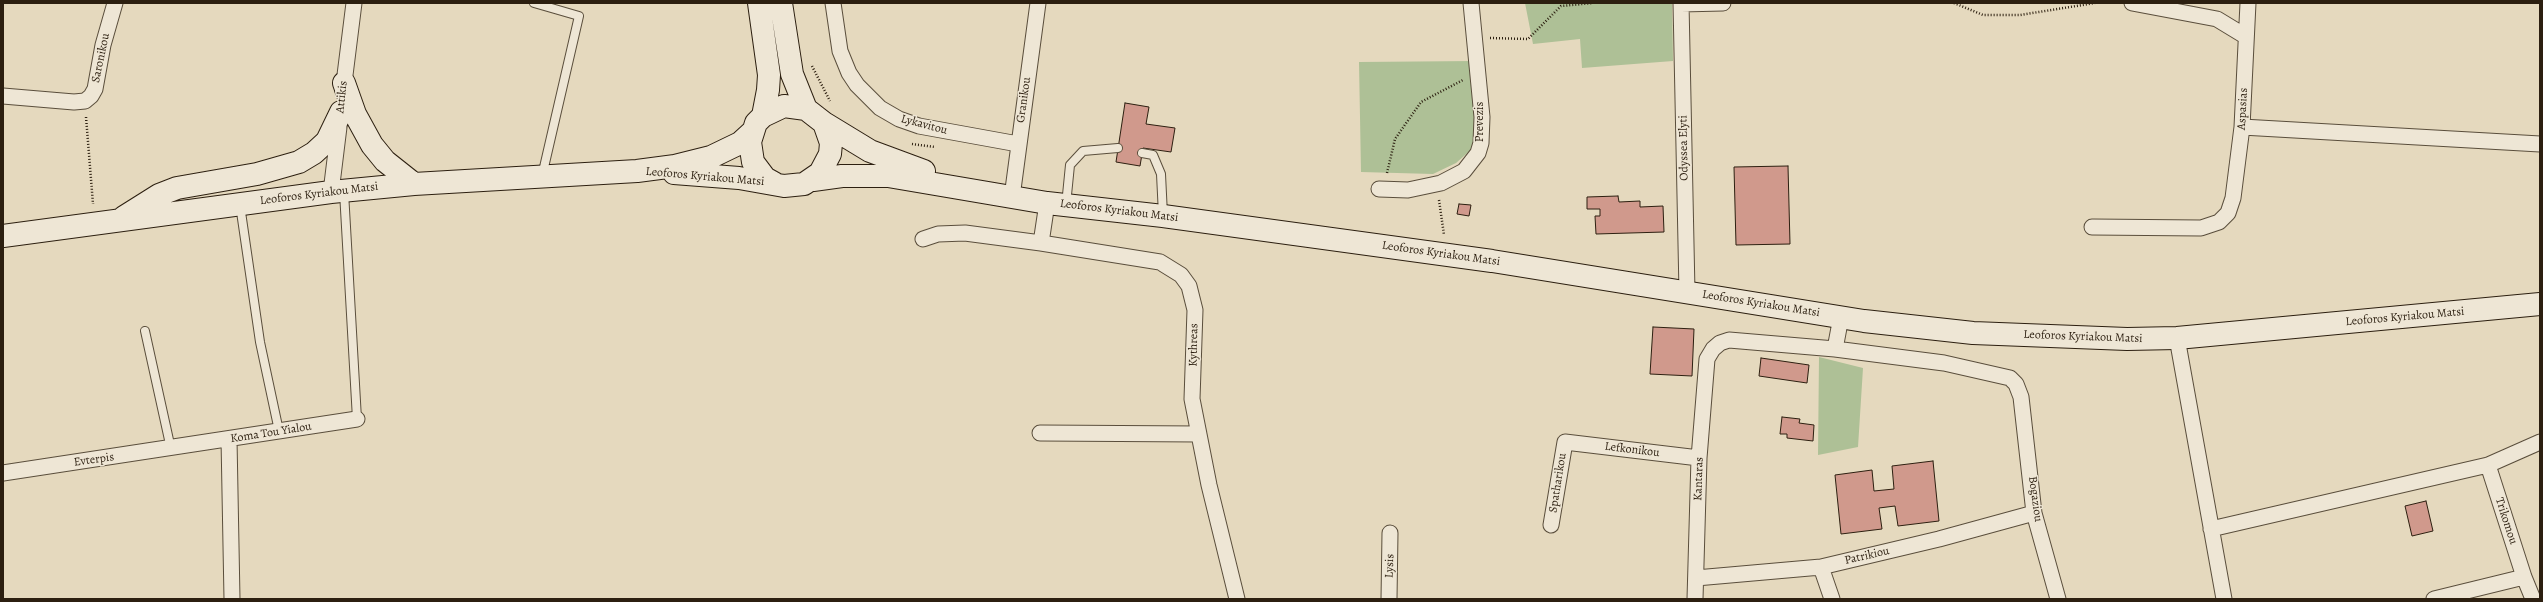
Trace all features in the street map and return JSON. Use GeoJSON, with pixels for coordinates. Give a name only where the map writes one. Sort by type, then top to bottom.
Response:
{"type":"FeatureCollection","features":[{"type":"Feature","properties":{"kind":"main road"},"geometry":{"type":"LineString","coordinates":[[758,124],[769,75],[759,3]]}},
{"type":"Feature","properties":{"kind":"main road"},"geometry":{"type":"LineString","coordinates":[[781,3],[792,74],[806,109]]}},
{"type":"Feature","properties":{"kind":"main road"},"geometry":{"type":"LineString","coordinates":[[344,83],[355,114],[372,145],[384,161],[414,184]]}},
{"type":"Feature","properties":{"kind":"main road","name":"Leoforos Kyriakou Matsi"},"geometry":{"type":"LineString","coordinates":[[3,236],[338,191],[414,184],[637,171],[675,166],[711,157],[730,149],[758,124],[784,106],[806,109],[824,123],[870,151],[915,169],[986,191],[1012,197],[1447,255],[1840,317],[1973,333],[2127,340],[2177,338],[2540,304]]}},
{"type":"Feature","properties":{"kind":"main road"},"geometry":{"type":"LineString","coordinates":[[118,220],[160,195],[177,188],[257,174],[299,162],[314,153],[326,141],[341,112]]}},
{"type":"Feature","properties":{"kind":"main road"},"geometry":{"type":"LineString","coordinates":[[813,180],[820,173],[830,154],[831,143],[824,123]]}},
{"type":"Feature","properties":{"kind":"main road","name":"Leoforos Kyriakou Matsi"},"geometry":{"type":"LineString","coordinates":[[758,124],[750,152],[753,162],[765,178],[774,183]]}},
{"type":"Feature","properties":{"kind":"main road","name":"Leoforos Kyriakou Matsi"},"geometry":{"type":"LineString","coordinates":[[637,171],[711,175],[794,186],[813,180],[858,175],[888,176],[986,191]]}},
{"type":"Feature","properties":{"kind":"street","name":"Saronikou"},"geometry":{"type":"LineString","coordinates":[[85,101],[95,89],[103,45],[115,3]]}},
{"type":"Feature","properties":{"kind":"street","name":"Attikis"},"geometry":{"type":"LineString","coordinates":[[338,191],[341,112],[354,3]]}},
{"type":"Feature","properties":{"kind":"street","name":"Lykavitou"},"geometry":{"type":"LineString","coordinates":[[833,3],[840,50],[849,73],[863,93],[880,108],[899,119],[919,126],[1018,144]]}},
{"type":"Feature","properties":{"kind":"street","name":"Granikou"},"geometry":{"type":"LineString","coordinates":[[1012,197],[1038,3]]}},
{"type":"Feature","properties":{"kind":"street","name":"Prevezis"},"geometry":{"type":"LineString","coordinates":[[1381,190],[1408,190],[1436,184],[1464,171],[1478,153],[1481,143],[1482,117],[1471,3]]}},
{"type":"Feature","properties":{"kind":"street"},"geometry":{"type":"LineString","coordinates":[[1681,3],[1723,3]]}},
{"type":"Feature","properties":{"kind":"street","name":"Odyssea Elyti"},"geometry":{"type":"LineString","coordinates":[[1681,3],[1687,292]]}},
{"type":"Feature","properties":{"kind":"street"},"geometry":{"type":"LineString","coordinates":[[2132,3],[2217,19],[2245,36]]}},
{"type":"Feature","properties":{"kind":"street","name":"Aspasias"},"geometry":{"type":"LineString","coordinates":[[2092,226],[2201,228],[2219,222],[2228,213],[2233,198],[2242,127],[2245,36],[2248,3]]}},
{"type":"Feature","properties":{"kind":"street"},"geometry":{"type":"LineString","coordinates":[[3,96],[85,101]]}},
{"type":"Feature","properties":{"kind":"street"},"geometry":{"type":"LineString","coordinates":[[2242,127],[2540,144]]}},
{"type":"Feature","properties":{"kind":"street"},"geometry":{"type":"LineString","coordinates":[[1040,243],[1056,204]]}},
{"type":"Feature","properties":{"kind":"street","name":"Kythreas"},"geometry":{"type":"LineString","coordinates":[[922,239],[938,234],[965,233],[1040,243],[1147,259],[1173,268],[1181,275],[1191,292],[1195,310],[1192,399],[1209,485],[1237,599]]}},
{"type":"Feature","properties":{"kind":"street"},"geometry":{"type":"LineString","coordinates":[[1835,350],[1840,317]]}},
{"type":"Feature","properties":{"kind":"street"},"geometry":{"type":"LineString","coordinates":[[2177,338],[2224,599]]}},
{"type":"Feature","properties":{"kind":"street","name":"Kantaras"},"geometry":{"type":"LineString","coordinates":[[1696,599],[1699,458],[1706,359],[1712,348],[1728,340],[1835,350]]}},
{"type":"Feature","properties":{"kind":"street","name":"Bogaziou"},"geometry":{"type":"LineString","coordinates":[[1835,350],[1944,363],[2010,378],[2016,384],[2021,397],[2034,512],[2058,599]]}},
{"type":"Feature","properties":{"kind":"street","name":"Koma Tou Yialou"},"geometry":{"type":"LineString","coordinates":[[177,447],[357,419]]}},
{"type":"Feature","properties":{"kind":"street"},"geometry":{"type":"LineString","coordinates":[[1040,433],[1199,434]]}},
{"type":"Feature","properties":{"kind":"street"},"geometry":{"type":"LineString","coordinates":[[229,439],[232,599]]}},
{"type":"Feature","properties":{"kind":"street","name":"Lefkonikou"},"geometry":{"type":"LineString","coordinates":[[1565,442],[1699,458]]}},
{"type":"Feature","properties":{"kind":"street","name":"Spatharikou"},"geometry":{"type":"LineString","coordinates":[[1552,525],[1565,442]]}},
{"type":"Feature","properties":{"kind":"street"},"geometry":{"type":"LineString","coordinates":[[2211,529],[2488,465],[2540,442]]}},
{"type":"Feature","properties":{"kind":"street","name":"Evterpis"},"geometry":{"type":"LineString","coordinates":[[3,473],[177,447]]}},
{"type":"Feature","properties":{"kind":"street","name":"Trikomou"},"geometry":{"type":"LineString","coordinates":[[2488,465],[2524,577],[2533,599]]}},
{"type":"Feature","properties":{"kind":"street","name":"Patrikiou"},"geometry":{"type":"LineString","coordinates":[[1696,578],[1821,567],[1939,539],[2034,512]]}},
{"type":"Feature","properties":{"kind":"street","name":"Lysis"},"geometry":{"type":"LineString","coordinates":[[1389,599],[1390,534]]}},
{"type":"Feature","properties":{"kind":"street"},"geometry":{"type":"LineString","coordinates":[[1821,567],[1832,599]]}},
{"type":"Feature","properties":{"kind":"street"},"geometry":{"type":"LineString","coordinates":[[2434,599],[2524,577]]}},
{"type":"Feature","properties":{"kind":"lane"},"geometry":{"type":"LineString","coordinates":[[534,3],[579,16],[542,176]]}},
{"type":"Feature","properties":{"kind":"lane"},"geometry":{"type":"LineString","coordinates":[[1056,204],[1070,165],[1083,150],[1118,148]]}},
{"type":"Feature","properties":{"kind":"lane"},"geometry":{"type":"LineString","coordinates":[[1142,153],[1153,155],[1161,174],[1163,216]]}},
{"type":"Feature","properties":{"kind":"lane"},"geometry":{"type":"LineString","coordinates":[[338,191],[357,419]]}},
{"type":"Feature","properties":{"kind":"lane"},"geometry":{"type":"LineString","coordinates":[[240,204],[260,342],[279,431]]}},
{"type":"Feature","properties":{"kind":"lane"},"geometry":{"type":"LineString","coordinates":[[145,331],[177,447]]}},
{"type":"Feature","properties":{"kind":"path"},"geometry":{"type":"LineString","coordinates":[[1474,37],[1528,39],[1561,6],[1593,3]]}},
{"type":"Feature","properties":{"kind":"path"},"geometry":{"type":"LineString","coordinates":[[1954,3],[1983,15],[2020,15],[2078,4],[2095,3]]}},
{"type":"Feature","properties":{"kind":"path"},"geometry":{"type":"LineString","coordinates":[[1381,190],[1395,139],[1421,102],[1477,72]]}},
{"type":"Feature","properties":{"kind":"path"},"geometry":{"type":"LineString","coordinates":[[85,101],[95,224]]}},
{"type":"Feature","properties":{"kind":"path"},"geometry":{"type":"LineString","coordinates":[[1436,184],[1447,255]]}},
{"type":"Feature","properties":{"kind":"green space"},"geometry":{"type":"Polygon","coordinates":[[[1525,3],[1672,3],[1673,61],[1582,68],[1580,39],[1533,44],[1525,3]]]}},
{"type":"Feature","properties":{"kind":"green space"},"geometry":{"type":"Polygon","coordinates":[[[1476,61],[1473,148],[1456,163],[1433,174],[1361,172],[1359,62],[1476,61]]]}},
{"type":"Feature","properties":{"kind":"green space"},"geometry":{"type":"Polygon","coordinates":[[[1819,357],[1863,368],[1858,447],[1818,455],[1819,357]]]}},
{"type":"Feature","properties":{"kind":"building"},"geometry":{"type":"Polygon","coordinates":[[[1125,103],[1149,107],[1146,124],[1175,128],[1171,152],[1143,148],[1140,166],[1116,162],[1125,103]]]}},
{"type":"Feature","properties":{"kind":"building"},"geometry":{"type":"Polygon","coordinates":[[[1788,166],[1790,244],[1736,245],[1734,167],[1788,166]]]}},
{"type":"Feature","properties":{"kind":"building"},"geometry":{"type":"Polygon","coordinates":[[[1618,196],[1619,202],[1640,201],[1640,207],[1663,206],[1664,232],[1596,234],[1595,216],[1600,216],[1600,209],[1587,209],[1587,197],[1618,196]]]}},
{"type":"Feature","properties":{"kind":"building"},"geometry":{"type":"Polygon","coordinates":[[[1459,204],[1471,205],[1469,216],[1457,214],[1459,204]]]}},
{"type":"Feature","properties":{"kind":"building"},"geometry":{"type":"Polygon","coordinates":[[[1653,327],[1694,329],[1692,376],[1650,374],[1653,327]]]}},
{"type":"Feature","properties":{"kind":"building"},"geometry":{"type":"Polygon","coordinates":[[[1761,358],[1809,365],[1807,383],[1759,376],[1761,358]]]}},
{"type":"Feature","properties":{"kind":"building"},"geometry":{"type":"Polygon","coordinates":[[[1782,417],[1800,419],[1799,423],[1814,425],[1813,441],[1787,438],[1787,434],[1780,434],[1782,417]]]}},
{"type":"Feature","properties":{"kind":"building"},"geometry":{"type":"Polygon","coordinates":[[[1933,461],[1939,521],[1898,526],[1895,506],[1879,508],[1882,529],[1841,534],[1835,475],[1872,470],[1874,491],[1894,489],[1892,466],[1933,461]]]}},
{"type":"Feature","properties":{"kind":"building"},"geometry":{"type":"Polygon","coordinates":[[[2426,501],[2433,531],[2412,536],[2405,506],[2426,501]]]}}]}
